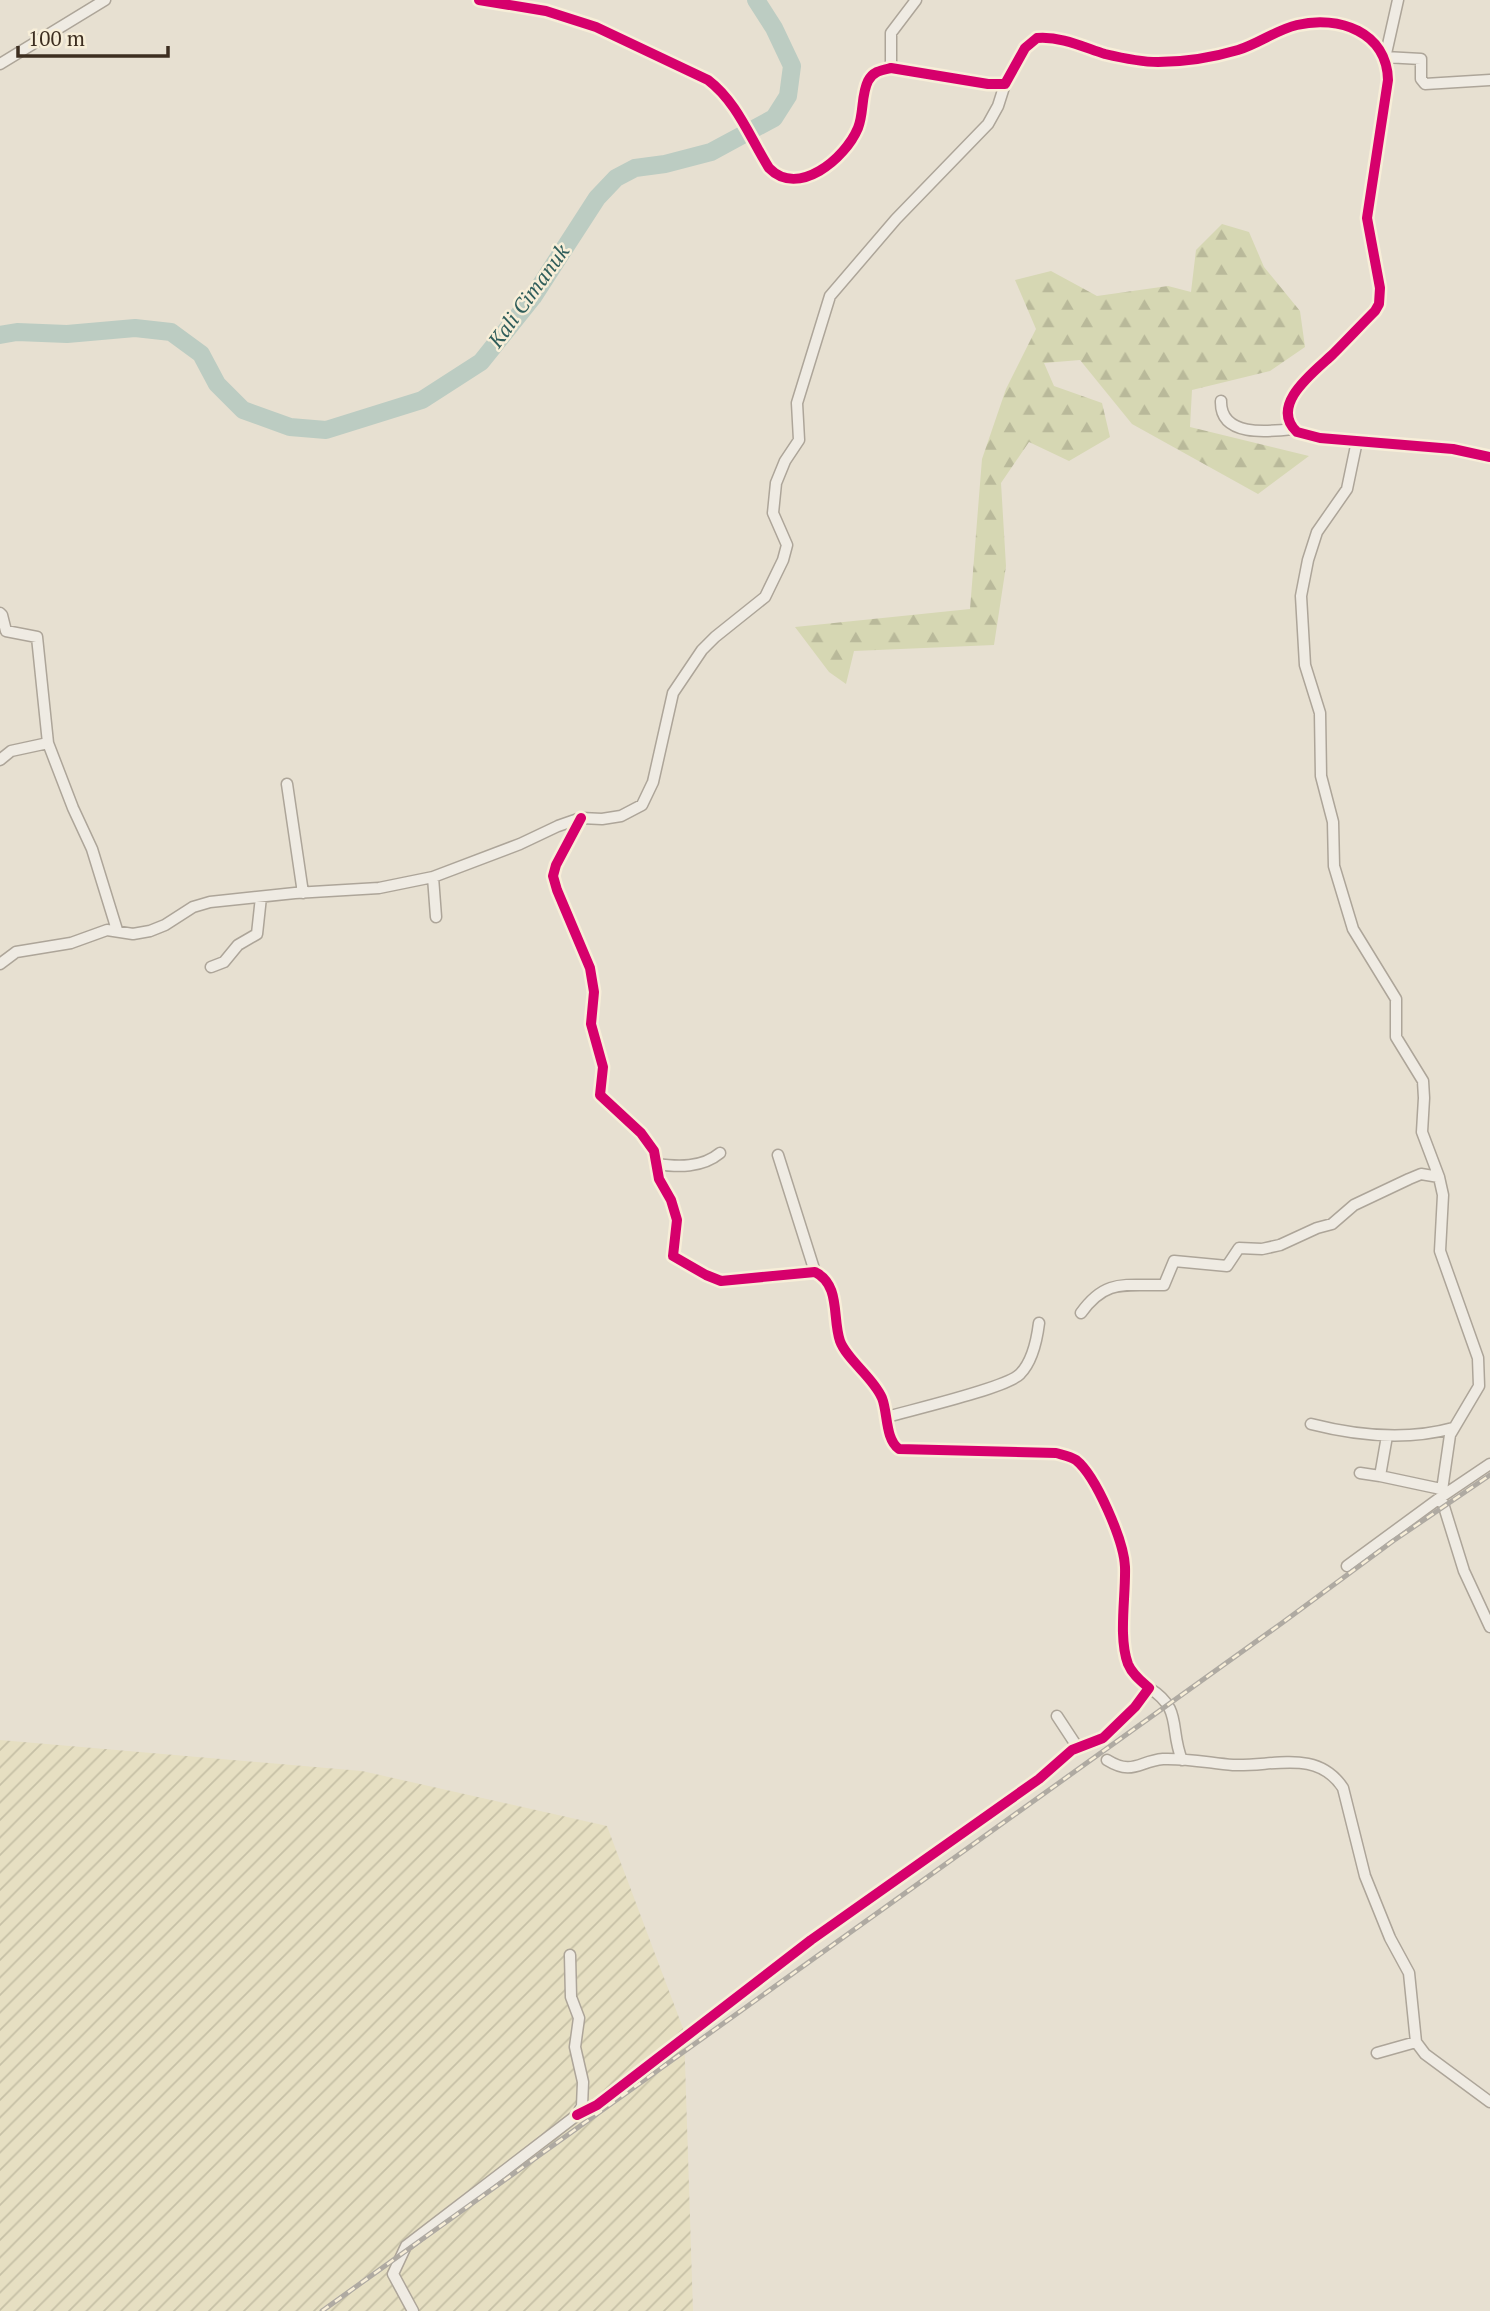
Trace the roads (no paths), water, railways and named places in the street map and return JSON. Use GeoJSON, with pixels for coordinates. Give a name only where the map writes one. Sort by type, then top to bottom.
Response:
{"type":"FeatureCollection","features":[{"type":"Feature","properties":{"kind":"street"},"geometry":{"type":"LineString","coordinates":[[0,64],[105,0]]}},
{"type":"Feature","properties":{"kind":"street"},"geometry":{"type":"LineString","coordinates":[[479,0],[546,11],[596,26],[708,80],[722,90],[769,168],[783,179],[795,180],[817,172],[839,155],[857,130],[870,77],[881,70],[891,68],[988,84],[1004,84]]}},
{"type":"Feature","properties":{"kind":"street"},"geometry":{"type":"LineString","coordinates":[[891,68],[891,33],[916,0]]}},
{"type":"Feature","properties":{"kind":"street"},"geometry":{"type":"LineString","coordinates":[[1293,429],[1289,407],[1300,384],[1367,320],[1380,296],[1367,218],[1388,80],[1385,57],[1398,0]]}},
{"type":"Feature","properties":{"kind":"street"},"geometry":{"type":"LineString","coordinates":[[0,964],[16,952],[71,943],[107,930],[142,933],[165,925],[193,907],[210,902],[379,888],[433,877],[581,818],[621,816],[642,805],[653,782],[673,693],[702,650],[760,601],[771,588],[783,560],[787,545],[773,513],[776,483],[785,461],[799,440],[797,403],[830,296],[887,228],[988,124],[998,106],[1004,84],[1031,42],[1046,37],[1141,61],[1188,62],[1249,47],[1296,25],[1335,24],[1366,34],[1385,57]]}},
{"type":"Feature","properties":{"kind":"street"},"geometry":{"type":"LineString","coordinates":[[1385,57],[1422,59],[1422,81],[1425,84],[1490,80]]}},
{"type":"Feature","properties":{"kind":"street"},"geometry":{"type":"LineString","coordinates":[[1221,401],[1220,411],[1230,425],[1271,431],[1293,429],[1304,435],[1320,438],[1435,447],[1490,457]]}},
{"type":"Feature","properties":{"kind":"street"},"geometry":{"type":"LineString","coordinates":[[1357,441],[1347,489],[1317,533],[1308,559],[1301,596],[1305,665],[1320,713],[1321,776],[1333,822],[1334,866],[1353,929],[1396,999],[1396,1037],[1423,1081],[1422,1132],[1439,1177],[1444,1208],[1440,1251],[1478,1358],[1479,1386],[1448,1441],[1441,1493],[1464,1571],[1490,1627]]}},
{"type":"Feature","properties":{"kind":"street"},"geometry":{"type":"LineString","coordinates":[[0,613],[6,631],[35,635],[38,639],[48,743],[72,807],[92,849],[117,930]]}},
{"type":"Feature","properties":{"kind":"street"},"geometry":{"type":"LineString","coordinates":[[0,760],[10,751],[48,743]]}},
{"type":"Feature","properties":{"kind":"street"},"geometry":{"type":"LineString","coordinates":[[287,784],[303,893]]}},
{"type":"Feature","properties":{"kind":"street"},"geometry":{"type":"LineString","coordinates":[[581,818],[555,865],[553,876],[590,968],[594,992],[591,1024],[603,1067],[600,1095],[641,1133],[654,1151],[659,1179],[676,1212],[677,1229],[671,1252],[675,1259],[721,1280],[815,1272],[823,1277],[832,1292],[841,1344],[876,1388],[884,1403],[894,1446],[904,1451],[1056,1453],[1073,1458],[1080,1464],[1092,1479],[1121,1542],[1125,1566],[1124,1624],[1128,1663],[1149,1688],[1171,1707],[1182,1760]]}},
{"type":"Feature","properties":{"kind":"street"},"geometry":{"type":"LineString","coordinates":[[433,877],[436,918]]}},
{"type":"Feature","properties":{"kind":"street"},"geometry":{"type":"LineString","coordinates":[[211,967],[224,962],[238,945],[257,934],[261,897]]}},
{"type":"Feature","properties":{"kind":"street"},"geometry":{"type":"LineString","coordinates":[[656,1164],[693,1165],[720,1153]]}},
{"type":"Feature","properties":{"kind":"street"},"geometry":{"type":"LineString","coordinates":[[778,1155],[815,1272]]}},
{"type":"Feature","properties":{"kind":"street"},"geometry":{"type":"LineString","coordinates":[[1081,1312],[1093,1297],[1107,1287],[1166,1284],[1169,1267],[1174,1261],[1227,1266],[1239,1248],[1262,1249],[1280,1245],[1332,1224],[1354,1205],[1409,1179],[1421,1174],[1439,1177]]}},
{"type":"Feature","properties":{"kind":"street"},"geometry":{"type":"LineString","coordinates":[[887,1417],[996,1386],[1020,1374],[1035,1345],[1039,1323]]}},
{"type":"Feature","properties":{"kind":"street"},"geometry":{"type":"LineString","coordinates":[[1311,1424],[1340,1431],[1414,1437],[1453,1428]]}},
{"type":"Feature","properties":{"kind":"street"},"geometry":{"type":"LineString","coordinates":[[1380,1476],[1387,1436]]}},
{"type":"Feature","properties":{"kind":"street"},"geometry":{"type":"LineString","coordinates":[[1347,1566],[1441,1493],[1490,1464]]}},
{"type":"Feature","properties":{"kind":"street"},"geometry":{"type":"LineString","coordinates":[[1360,1473],[1441,1493]]}},
{"type":"Feature","properties":{"kind":"street"},"geometry":{"type":"LineString","coordinates":[[412,2311],[393,2274],[405,2246],[577,2115],[597,2105],[811,1940],[1040,1779],[1072,1750],[1103,1738],[1135,1707],[1149,1688]]}},
{"type":"Feature","properties":{"kind":"street"},"geometry":{"type":"LineString","coordinates":[[1057,1716],[1078,1748]]}},
{"type":"Feature","properties":{"kind":"street"},"geometry":{"type":"LineString","coordinates":[[1107,1760],[1126,1768],[1155,1760],[1182,1760],[1237,1765],[1296,1762],[1328,1770],[1343,1787],[1358,1857],[1374,1901],[1409,1973],[1416,2042],[1425,2054],[1490,2102]]}},
{"type":"Feature","properties":{"kind":"street"},"geometry":{"type":"LineString","coordinates":[[570,1955],[571,1997],[579,2018],[575,2047],[583,2082],[582,2106],[577,2115]]}},
{"type":"Feature","properties":{"kind":"street"},"geometry":{"type":"LineString","coordinates":[[1377,2053],[1416,2042]]}},
{"type":"Feature","properties":{"kind":"waterway","name":"Kali Cimanuk"},"geometry":{"type":"LineString","coordinates":[[0,335],[17,332],[67,334],[135,328],[171,332],[201,354],[217,384],[243,410],[290,427],[326,430],[422,400],[481,362],[533,297],[597,198],[616,178],[635,168],[665,164],[711,152],[774,118],[788,96],[792,66],[774,28],[756,0]]}},
{"type":"Feature","properties":{"kind":"railway"},"geometry":{"type":"LineString","coordinates":[[322,2311],[1393,1541],[1490,1475]]}}]}
